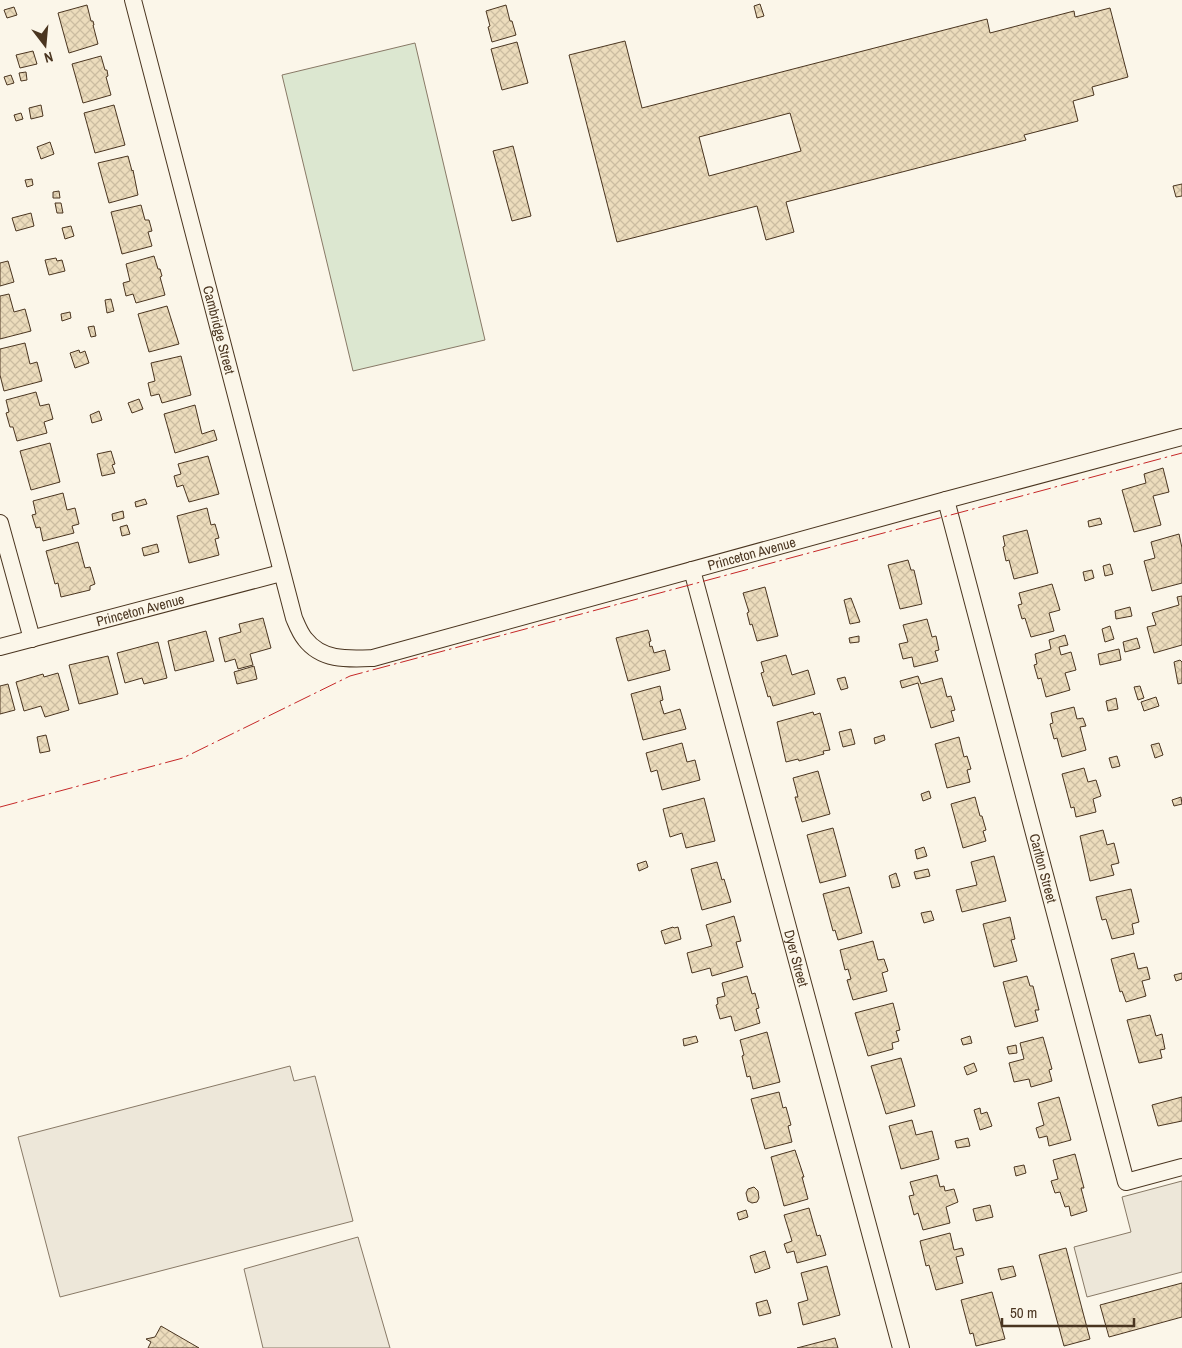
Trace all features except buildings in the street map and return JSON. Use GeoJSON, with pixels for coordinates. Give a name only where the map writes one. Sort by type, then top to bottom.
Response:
{"type":"FeatureCollection","features":[{"type":"Feature","properties":{"kind":"street","name":"Cambridge Street"},"geometry":{"type":"LineString","coordinates":[[134,0],[281,573],[294,618],[305,639],[320,653]]}},
{"type":"Feature","properties":{"kind":"street","name":"Princeton Avenue"},"geometry":{"type":"LineString","coordinates":[[320,653],[343,660],[373,658],[1182,437]]}},
{"type":"Feature","properties":{"kind":"street","name":"Carlton Street"},"geometry":{"type":"LineString","coordinates":[[946,500],[1126,1182],[1182,1167]]}},
{"type":"Feature","properties":{"kind":"street"},"geometry":{"type":"LineString","coordinates":[[0,523],[32,639]]}},
{"type":"Feature","properties":{"kind":"street","name":"Dyer Street"},"geometry":{"type":"LineString","coordinates":[[692,570],[901,1348]]}},
{"type":"Feature","properties":{"kind":"street","name":"Princeton Avenue"},"geometry":{"type":"LineString","coordinates":[[0,647],[281,573]]}},
{"type":"Feature","properties":{"kind":"green space"},"geometry":{"type":"Polygon","coordinates":[[[415,43],[485,340],[353,371],[282,75],[415,43]]]}},
{"type":"Feature","properties":{"kind":"shaded area"},"geometry":{"type":"Polygon","coordinates":[[[290,1066],[294,1081],[315,1076],[353,1221],[60,1297],[18,1137],[290,1066]]]}},
{"type":"Feature","properties":{"kind":"shaded area"},"geometry":{"type":"Polygon","coordinates":[[[1182,1181],[1182,1272],[1087,1297],[1074,1247],[1131,1232],[1122,1197],[1182,1181]]]}},
{"type":"Feature","properties":{"kind":"shaded area"},"geometry":{"type":"Polygon","coordinates":[[[358,1237],[390,1348],[263,1348],[244,1269],[358,1237]]]}},
{"type":"Feature","properties":{"kind":"power"},"geometry":{"type":"LineString","coordinates":[[0,807],[183,758],[350,676],[1182,453]]}}]}
